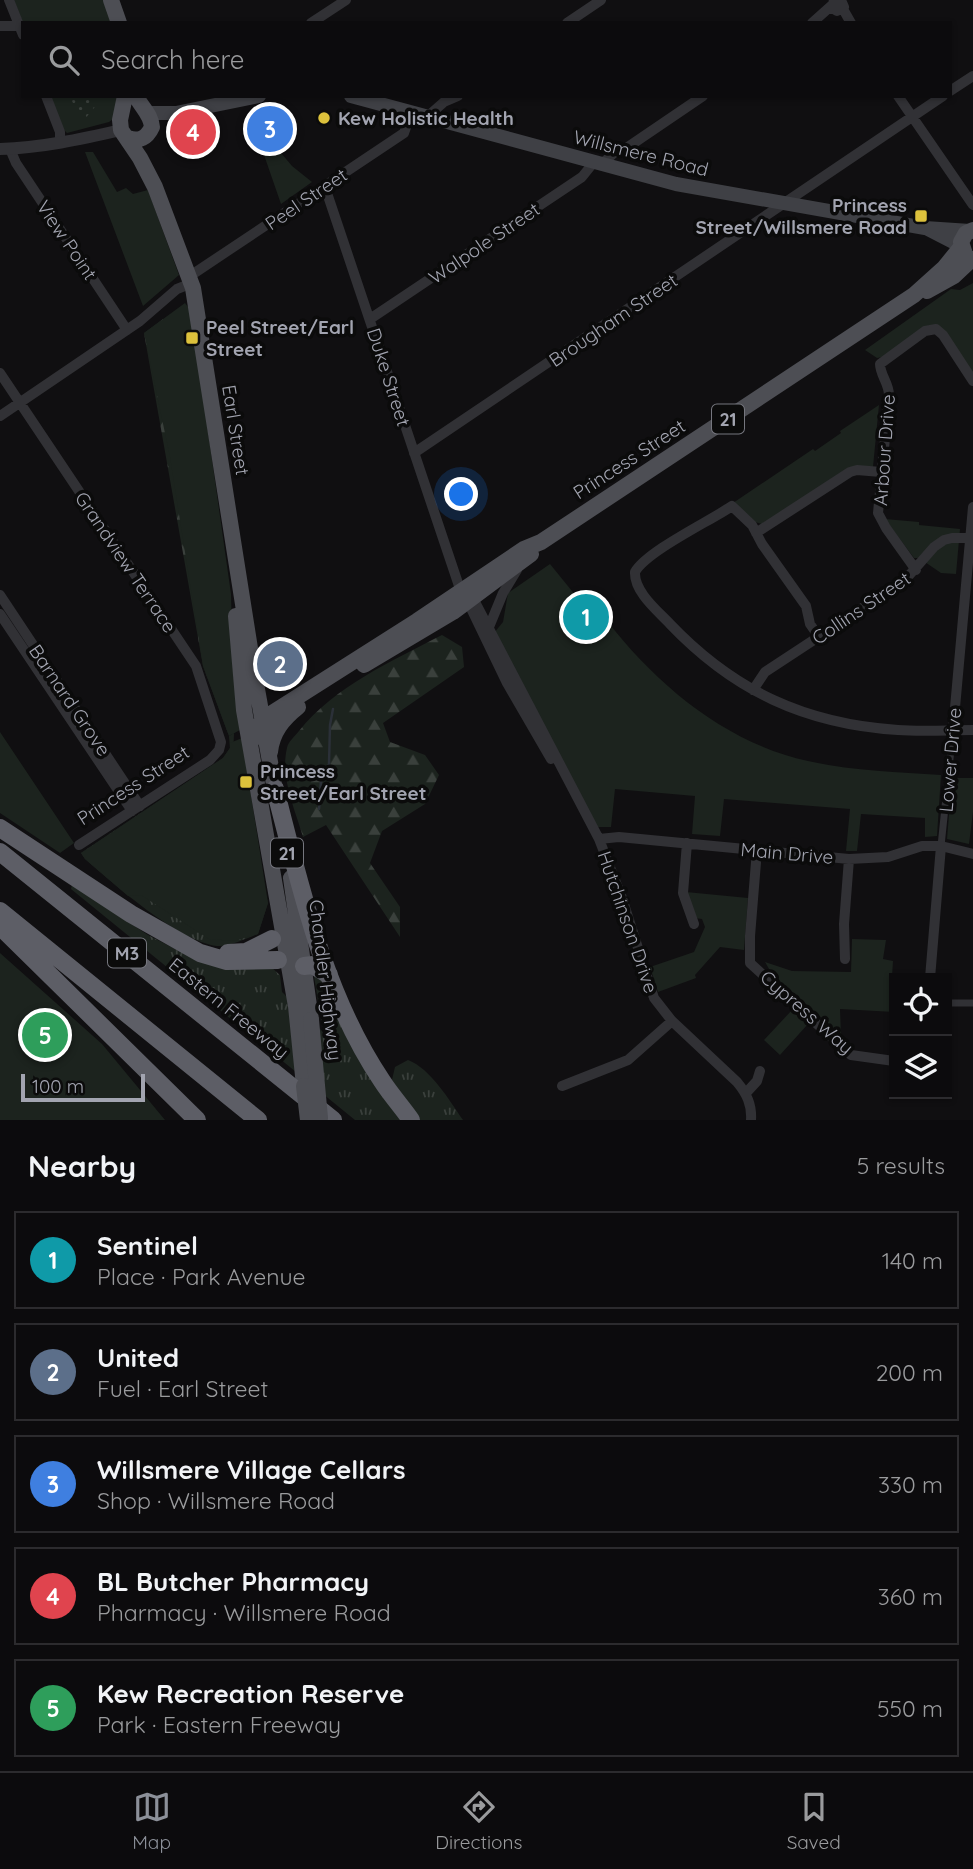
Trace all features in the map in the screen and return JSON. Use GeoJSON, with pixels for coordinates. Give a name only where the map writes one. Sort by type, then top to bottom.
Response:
{"type":"FeatureCollection","features":[{"type":"Feature","properties":{"kind":"highway"},"geometry":{"type":"LineString","coordinates":[[275,789],[302,892],[329,975],[365,1052],[382,1081],[411,1120]]}},
{"type":"Feature","properties":{"kind":"highway"},"geometry":{"type":"LineString","coordinates":[[0,828],[90,888],[200,953],[227,961],[313,964],[329,975]]}},
{"type":"Feature","properties":{"kind":"highway","name":"Eastern Freeway"},"geometry":{"type":"LineString","coordinates":[[0,852],[333,1120]]}},
{"type":"Feature","properties":{"kind":"highway","name":"M3"},"geometry":{"type":"LineString","coordinates":[[0,911],[258,1120]]}},
{"type":"Feature","properties":{"kind":"highway"},"geometry":{"type":"LineString","coordinates":[[0,926],[197,1120]]}},
{"type":"Feature","properties":{"kind":"highway"},"geometry":{"type":"LineString","coordinates":[[184,944],[206,951],[246,952],[277,934]]}},
{"type":"Feature","properties":{"kind":"main road"},"geometry":{"type":"LineString","coordinates":[[111,0],[118,21]]}},
{"type":"Feature","properties":{"kind":"main road"},"geometry":{"type":"LineString","coordinates":[[124,128],[125,98]]}},
{"type":"Feature","properties":{"kind":"main road"},"geometry":{"type":"LineString","coordinates":[[124,128],[131,110],[145,115],[172,118],[217,109],[252,98]]}},
{"type":"Feature","properties":{"kind":"main road","name":"Willsmere Road"},"geometry":{"type":"LineString","coordinates":[[358,98],[677,184],[925,228],[972,231]]}},
{"type":"Feature","properties":{"kind":"main road"},"geometry":{"type":"LineString","coordinates":[[145,115],[176,113],[224,99]]}},
{"type":"Feature","properties":{"kind":"main road"},"geometry":{"type":"LineString","coordinates":[[124,128],[139,139],[145,115]]}},
{"type":"Feature","properties":{"kind":"main road","name":"Earl Street"},"geometry":{"type":"LineString","coordinates":[[145,115],[155,187]]}},
{"type":"Feature","properties":{"kind":"main road","name":"Earl Street"},"geometry":{"type":"LineString","coordinates":[[124,128],[155,187],[191,280],[263,721]]}},
{"type":"Feature","properties":{"kind":"main road","name":"Willsmere Road"},"geometry":{"type":"LineString","coordinates":[[925,228],[969,255]]}},
{"type":"Feature","properties":{"kind":"main road","name":"21"},"geometry":{"type":"LineString","coordinates":[[969,255],[963,237],[972,231]]}},
{"type":"Feature","properties":{"kind":"main road","name":"Princess Street"},"geometry":{"type":"LineString","coordinates":[[270,758],[276,730],[282,720],[300,705],[453,612],[467,595],[524,549],[541,542],[914,295],[944,268],[969,255]]}},
{"type":"Feature","properties":{"kind":"main road","name":"Earl Street"},"geometry":{"type":"LineString","coordinates":[[229,520],[239,672],[250,744]]}},
{"type":"Feature","properties":{"kind":"main road","name":"Princess Street"},"geometry":{"type":"LineString","coordinates":[[250,744],[263,721],[527,559],[541,542]]}},
{"type":"Feature","properties":{"kind":"main road","name":"Chandler Highway"},"geometry":{"type":"LineString","coordinates":[[263,721],[298,916],[290,963],[308,1120]]}},
{"type":"Feature","properties":{"kind":"main road","name":"Chandler Highway"},"geometry":{"type":"LineString","coordinates":[[250,744],[277,934],[310,1020],[321,1120]]}},
{"type":"Feature","properties":{"kind":"street"},"geometry":{"type":"LineString","coordinates":[[9,0],[21,30]]}},
{"type":"Feature","properties":{"kind":"street"},"geometry":{"type":"LineString","coordinates":[[315,21],[346,0]]}},
{"type":"Feature","properties":{"kind":"street"},"geometry":{"type":"LineString","coordinates":[[570,21],[601,0]]}},
{"type":"Feature","properties":{"kind":"street"},"geometry":{"type":"LineString","coordinates":[[814,21],[838,5],[848,21]]}},
{"type":"Feature","properties":{"kind":"street"},"geometry":{"type":"LineString","coordinates":[[0,26],[21,30]]}},
{"type":"Feature","properties":{"kind":"street"},"geometry":{"type":"LineString","coordinates":[[952,90],[973,76]]}},
{"type":"Feature","properties":{"kind":"street"},"geometry":{"type":"LineString","coordinates":[[47,98],[60,132],[61,142]]}},
{"type":"Feature","properties":{"kind":"street"},"geometry":{"type":"LineString","coordinates":[[427,117],[444,102],[454,98]]}},
{"type":"Feature","properties":{"kind":"street"},"geometry":{"type":"LineString","coordinates":[[442,121],[456,98]]}},
{"type":"Feature","properties":{"kind":"street","name":"Walpole Street"},"geometry":{"type":"LineString","coordinates":[[370,319],[582,177],[617,150],[625,149],[700,98]]}},
{"type":"Feature","properties":{"kind":"street"},"geometry":{"type":"LineString","coordinates":[[899,98],[972,206]]}},
{"type":"Feature","properties":{"kind":"street","name":"Brougham Street"},"geometry":{"type":"LineString","coordinates":[[414,453],[940,98]]}},
{"type":"Feature","properties":{"kind":"street","name":"Peel Street"},"geometry":{"type":"LineString","coordinates":[[0,416],[149,315],[177,289],[404,133],[411,113]]}},
{"type":"Feature","properties":{"kind":"street"},"geometry":{"type":"LineString","coordinates":[[5,149],[61,142],[124,128]]}},
{"type":"Feature","properties":{"kind":"street","name":"View Point"},"geometry":{"type":"LineString","coordinates":[[5,149],[127,330]]}},
{"type":"Feature","properties":{"kind":"street"},"geometry":{"type":"LineString","coordinates":[[621,170],[621,158],[625,149]]}},
{"type":"Feature","properties":{"kind":"street","name":"Duke Street"},"geometry":{"type":"LineString","coordinates":[[325,187],[454,567],[456,582],[467,595]]}},
{"type":"Feature","properties":{"kind":"street","name":"Brougham Street"},"geometry":{"type":"LineString","coordinates":[[802,206],[812,187]]}},
{"type":"Feature","properties":{"kind":"street","name":"Arbour Drive"},"geometry":{"type":"LineString","coordinates":[[916,570],[881,520],[878,506],[889,391],[880,372],[880,364],[925,331],[936,329],[943,335],[973,380]]}},
{"type":"Feature","properties":{"kind":"street","name":"Grandview Terrace"},"geometry":{"type":"LineString","coordinates":[[0,373],[196,666],[221,742],[219,750],[210,760]]}},
{"type":"Feature","properties":{"kind":"street"},"geometry":{"type":"LineString","coordinates":[[756,533],[850,472],[881,472]]}},
{"type":"Feature","properties":{"kind":"street"},"geometry":{"type":"LineString","coordinates":[[819,637],[810,624],[806,606],[749,521],[732,506],[703,521],[643,562],[635,572],[635,581],[640,589],[715,666],[753,690],[797,711],[835,721],[896,730],[973,730]]}},
{"type":"Feature","properties":{"kind":"street","name":"Lower Drive"},"geometry":{"type":"LineString","coordinates":[[941,846],[973,507]]}},
{"type":"Feature","properties":{"kind":"street","name":"Collins Street"},"geometry":{"type":"LineString","coordinates":[[753,690],[765,672],[900,584],[916,570],[934,547],[944,540],[972,538]]}},
{"type":"Feature","properties":{"kind":"street"},"geometry":{"type":"LineString","coordinates":[[487,631],[512,576],[527,559]]}},
{"type":"Feature","properties":{"kind":"street","name":"Barnard Grove"},"geometry":{"type":"LineString","coordinates":[[0,595],[136,808]]}},
{"type":"Feature","properties":{"kind":"street","name":"Hutchinson Drive"},"geometry":{"type":"LineString","coordinates":[[467,595],[487,631],[526,718],[566,779],[599,839],[622,898],[654,998],[672,1021],[722,1067],[746,1094]]}},
{"type":"Feature","properties":{"kind":"street","name":"Hutchinson Drive"},"geometry":{"type":"LineString","coordinates":[[453,612],[467,617],[487,631]]}},
{"type":"Feature","properties":{"kind":"street","name":"Barnard Grove"},"geometry":{"type":"LineString","coordinates":[[0,614],[136,808]]}},
{"type":"Feature","properties":{"kind":"street","name":"Princess Street"},"geometry":{"type":"LineString","coordinates":[[79,845],[210,760]]}},
{"type":"Feature","properties":{"kind":"street","name":"Main Drive"},"geometry":{"type":"LineString","coordinates":[[599,839],[619,837],[849,859],[888,857],[922,846],[941,846],[973,855]]}},
{"type":"Feature","properties":{"kind":"street"},"geometry":{"type":"LineString","coordinates":[[687,843],[683,893],[694,924]]}},
{"type":"Feature","properties":{"kind":"street"},"geometry":{"type":"LineString","coordinates":[[930,973],[941,846]]}},
{"type":"Feature","properties":{"kind":"street","name":"Cypress Way"},"geometry":{"type":"LineString","coordinates":[[757,850],[750,963],[851,1055],[889,1060]]}},
{"type":"Feature","properties":{"kind":"street"},"geometry":{"type":"LineString","coordinates":[[845,959],[844,924],[849,859]]}},
{"type":"Feature","properties":{"kind":"street"},"geometry":{"type":"LineString","coordinates":[[952,1003],[973,1003]]}},
{"type":"Feature","properties":{"kind":"street"},"geometry":{"type":"LineString","coordinates":[[562,1086],[628,1060],[672,1021]]}},
{"type":"Feature","properties":{"kind":"street"},"geometry":{"type":"LineString","coordinates":[[751,1120],[746,1094],[757,1081],[760,1071]]}},
{"type":"Feature","properties":{"kind":"green space"},"geometry":{"type":"Polygon","coordinates":[[[14,0],[105,0],[112,21],[22,21],[14,0]]]}},
{"type":"Feature","properties":{"kind":"green space"},"geometry":{"type":"Polygon","coordinates":[[[51,98],[120,98],[113,119],[109,122],[67,133],[51,98]]]}},
{"type":"Feature","properties":{"kind":"green space"},"geometry":{"type":"Polygon","coordinates":[[[71,98],[99,98],[98,103],[84,120],[77,113],[71,98]]]}},
{"type":"Feature","properties":{"kind":"green space"},"geometry":{"type":"Polygon","coordinates":[[[276,147],[292,166],[312,182],[281,204],[263,152],[276,147]]]}},
{"type":"Feature","properties":{"kind":"green space"},"geometry":{"type":"Polygon","coordinates":[[[85,152],[93,152],[117,192],[126,188],[133,194],[148,190],[179,275],[143,306],[85,152]]]}},
{"type":"Feature","properties":{"kind":"green space"},"geometry":{"type":"Polygon","coordinates":[[[973,283],[973,376],[933,325],[883,357],[877,358],[865,350],[951,289],[960,290],[973,283]]]}},
{"type":"Feature","properties":{"kind":"green space"},"geometry":{"type":"Polygon","coordinates":[[[185,303],[191,311],[231,594],[233,671],[240,730],[229,736],[203,666],[170,457],[144,333],[185,303]]]}},
{"type":"Feature","properties":{"kind":"green space"},"geometry":{"type":"Polygon","coordinates":[[[163,319],[229,736],[203,666],[144,333],[163,319]]]}},
{"type":"Feature","properties":{"kind":"green space"},"geometry":{"type":"Polygon","coordinates":[[[879,405],[873,467],[858,466],[762,524],[755,522],[733,503],[813,449],[815,451],[879,405]]]}},
{"type":"Feature","properties":{"kind":"green space"},"geometry":{"type":"Polygon","coordinates":[[[885,519],[960,529],[956,574],[941,573],[919,558],[914,558],[885,519]]]}},
{"type":"Feature","properties":{"kind":"green space"},"geometry":{"type":"Polygon","coordinates":[[[550,564],[589,612],[599,605],[609,618],[607,621],[627,645],[671,689],[696,709],[749,741],[808,761],[858,769],[941,775],[937,836],[925,837],[925,818],[861,814],[857,851],[846,851],[850,809],[724,799],[720,836],[692,834],[695,796],[615,789],[611,827],[597,827],[494,633],[503,622],[508,593],[550,564]]]}},
{"type":"Feature","properties":{"kind":"green space"},"geometry":{"type":"Polygon","coordinates":[[[442,635],[462,647],[464,667],[383,723],[390,742],[425,755],[439,775],[425,804],[382,831],[370,863],[400,907],[400,937],[326,825],[303,837],[289,793],[285,759],[290,741],[313,715],[330,701],[365,676],[442,635]]]}},
{"type":"Feature","properties":{"kind":"green space"},"geometry":{"type":"Polygon","coordinates":[[[0,732],[74,843],[60,853],[0,813],[0,732]]]}},
{"type":"Feature","properties":{"kind":"green space"},"geometry":{"type":"Polygon","coordinates":[[[234,733],[233,754],[268,903],[258,934],[232,944],[217,946],[201,942],[166,923],[113,883],[81,853],[223,758],[230,748],[229,736],[234,733]]]}},
{"type":"Feature","properties":{"kind":"green space"},"geometry":{"type":"Polygon","coordinates":[[[242,738],[268,903],[258,934],[234,941],[209,939],[141,895],[128,896],[81,853],[223,758],[230,748],[230,743],[242,738]]]}},
{"type":"Feature","properties":{"kind":"green space"},"geometry":{"type":"Polygon","coordinates":[[[952,778],[973,778],[969,844],[947,839],[952,778]]]}},
{"type":"Feature","properties":{"kind":"green space"},"geometry":{"type":"Polygon","coordinates":[[[72,885],[148,935],[177,950],[272,968],[280,975],[282,992],[323,1032],[314,976],[321,978],[365,1066],[400,1120],[355,1120],[71,889],[72,885]]]}},
{"type":"Feature","properties":{"kind":"green space"},"geometry":{"type":"Polygon","coordinates":[[[686,892],[748,898],[744,950],[720,947],[695,975],[696,978],[658,992],[650,967],[694,952],[705,927],[702,919],[695,918],[686,892]]]}},
{"type":"Feature","properties":{"kind":"green space"},"geometry":{"type":"Polygon","coordinates":[[[852,939],[886,940],[883,959],[893,961],[892,973],[889,973],[889,1012],[840,1009],[841,1035],[772,974],[765,962],[792,971],[851,972],[852,939]]]}},
{"type":"Feature","properties":{"kind":"green space"},"geometry":{"type":"Polygon","coordinates":[[[0,953],[102,1044],[165,1120],[0,1120],[0,953]]]}},
{"type":"Feature","properties":{"kind":"green space"},"geometry":{"type":"Polygon","coordinates":[[[792,1010],[808,1024],[780,1055],[764,1040],[792,1010]]]}},
{"type":"Feature","properties":{"kind":"green space"},"geometry":{"type":"Polygon","coordinates":[[[408,1060],[432,1078],[463,1120],[419,1120],[392,1080],[395,1067],[408,1060]]]}},
{"type":"Feature","properties":{"kind":"waterway"},"geometry":{"type":"LineString","coordinates":[[319,809],[321,781],[329,764],[333,709]]}},
{"type":"Feature","properties":{"kind":"place","name":"Kew Holistic Health"},"geometry":{"type":"Point","coordinates":[324,118]}},
{"type":"Feature","properties":{"kind":"place","name":"Willsmere Village Cellars"},"geometry":{"type":"Point","coordinates":[270,129]}},
{"type":"Feature","properties":{"kind":"place","name":"BL Butcher Pharmacy"},"geometry":{"type":"Point","coordinates":[193,132]}},
{"type":"Feature","properties":{"kind":"place","name":"Princess Street/Willsmere Road"},"geometry":{"type":"Point","coordinates":[921,216]}},
{"type":"Feature","properties":{"kind":"place","name":"Peel Street/Earl Street"},"geometry":{"type":"Point","coordinates":[192,338]}},
{"type":"Feature","properties":{"kind":"place","name":"Sentinel"},"geometry":{"type":"Point","coordinates":[586,617]}},
{"type":"Feature","properties":{"kind":"place","name":"United"},"geometry":{"type":"Point","coordinates":[280,664]}},
{"type":"Feature","properties":{"kind":"place","name":"Princess Street/Earl Street"},"geometry":{"type":"Point","coordinates":[246,782]}},
{"type":"Feature","properties":{"kind":"place","name":"Kew Recreation Reserve"},"geometry":{"type":"Point","coordinates":[45,1035]}}]}
